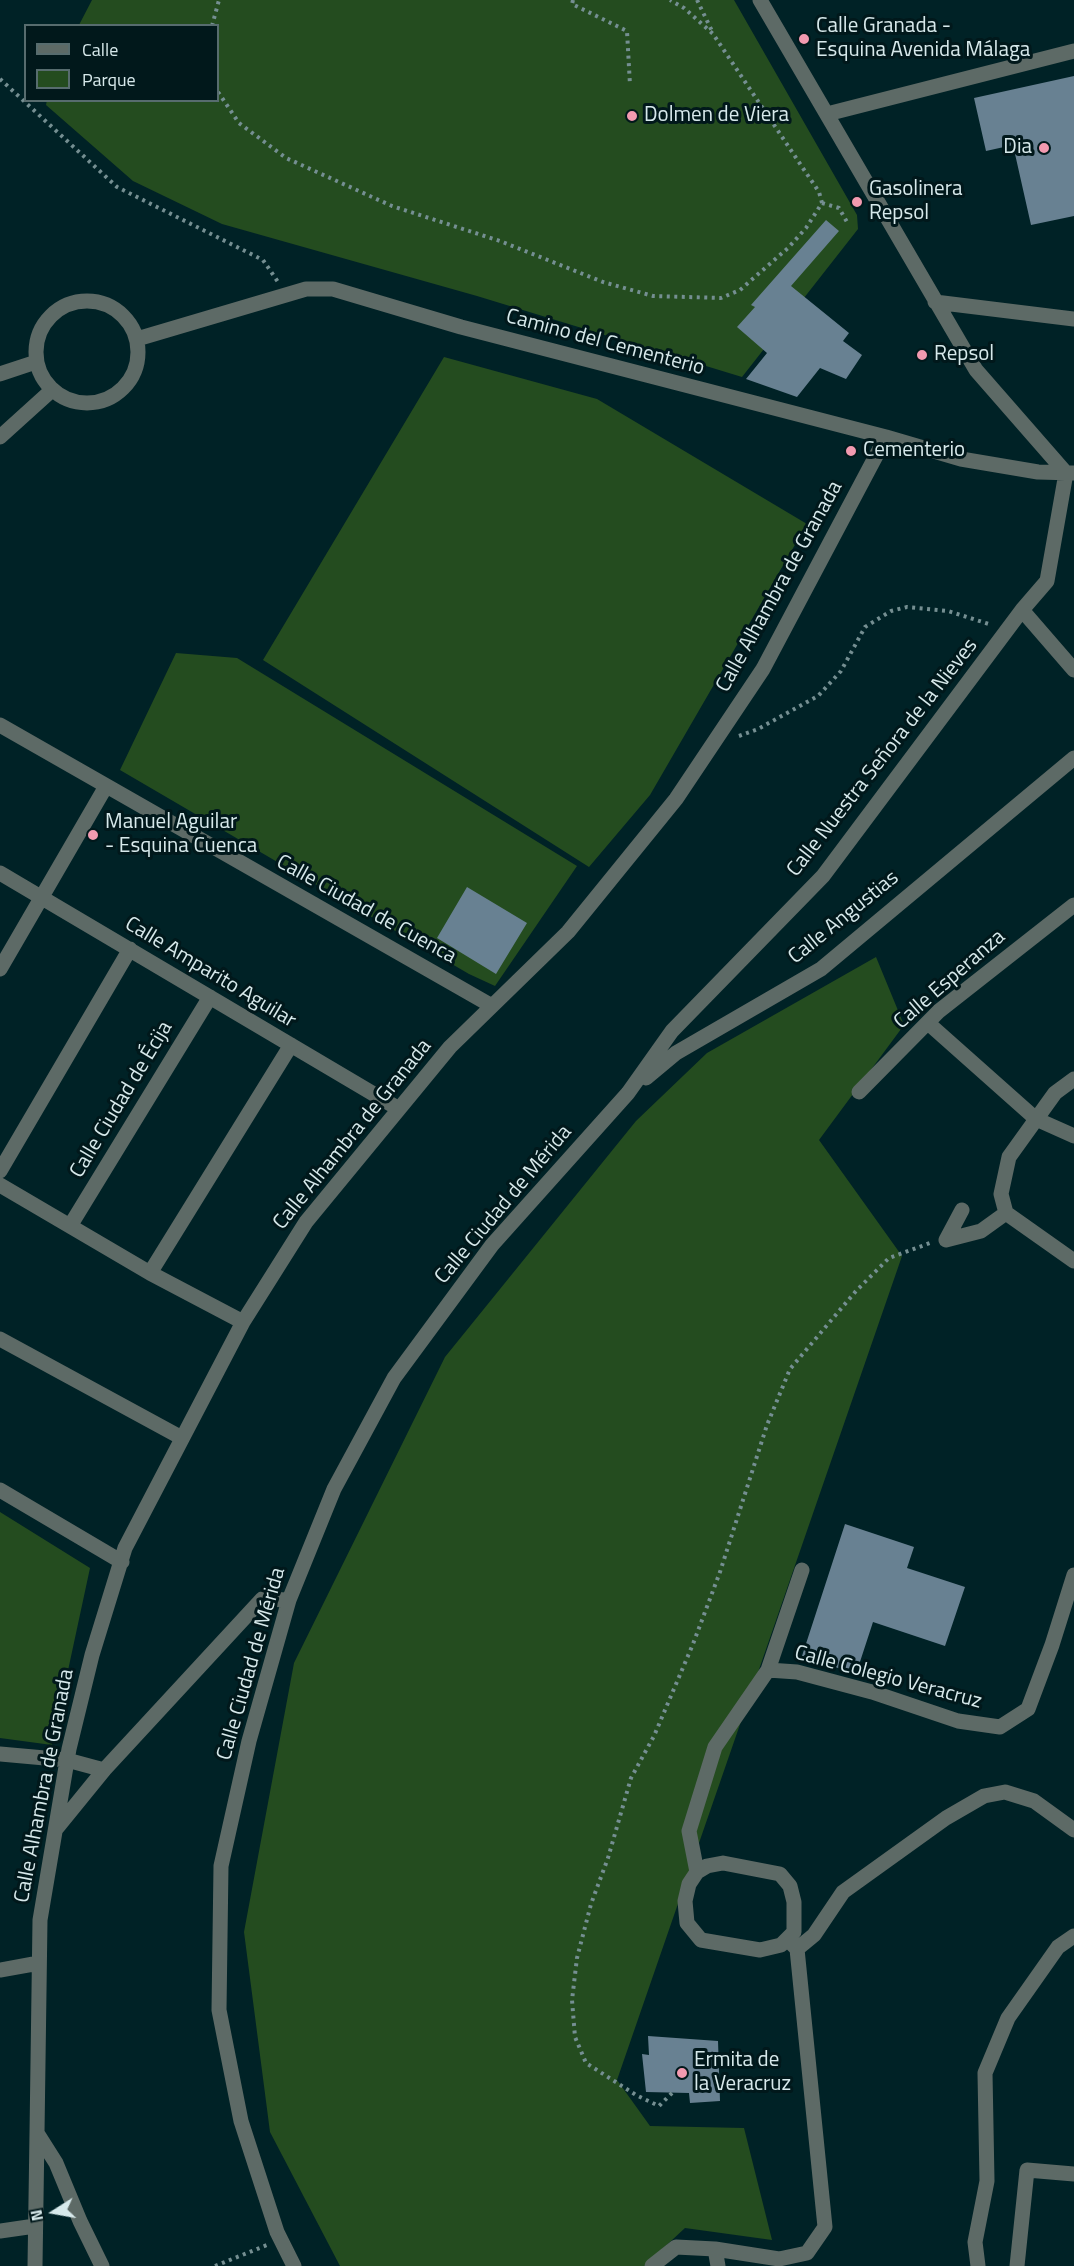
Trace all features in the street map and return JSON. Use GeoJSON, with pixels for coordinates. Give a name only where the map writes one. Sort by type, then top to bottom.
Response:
{"type":"FeatureCollection","features":[{"type":"Feature","properties":{"kind":"street"},"geometry":{"type":"LineString","coordinates":[[760,0],[976,370],[1071,473]]}},
{"type":"Feature","properties":{"kind":"street"},"geometry":{"type":"LineString","coordinates":[[827,114],[1074,51]]}},
{"type":"Feature","properties":{"kind":"street","name":"Camino del Cementerio"},"geometry":{"type":"LineString","coordinates":[[137,339],[306,289],[333,288],[461,327],[886,437],[961,459],[999,467],[1071,473]]}},
{"type":"Feature","properties":{"kind":"street"},"geometry":{"type":"LineString","coordinates":[[83,300],[101,302],[117,310],[129,322],[137,339],[138,355],[135,371],[126,386],[113,396],[98,403],[81,404],[65,399],[52,390],[41,377],[36,362],[35,344],[41,328],[52,314],[66,304],[83,300]]}},
{"type":"Feature","properties":{"kind":"street"},"geometry":{"type":"LineString","coordinates":[[935,302],[1074,319]]}},
{"type":"Feature","properties":{"kind":"street"},"geometry":{"type":"LineString","coordinates":[[0,374],[36,362]]}},
{"type":"Feature","properties":{"kind":"street"},"geometry":{"type":"LineString","coordinates":[[0,437],[52,390]]}},
{"type":"Feature","properties":{"kind":"street","name":"Calle Alhambra de Granada"},"geometry":{"type":"LineString","coordinates":[[35,2266],[40,1920],[67,1760],[92,1655],[125,1548],[243,1322],[306,1222],[450,1047],[568,932],[676,799],[763,669],[886,437]]}},
{"type":"Feature","properties":{"kind":"street","name":"Calle Nuestra Señora de la Nieves"},"geometry":{"type":"LineString","coordinates":[[628,1093],[672,1032],[823,876],[1022,610],[1047,581],[1071,473]]}},
{"type":"Feature","properties":{"kind":"street"},"geometry":{"type":"LineString","coordinates":[[1022,610],[1074,670]]}},
{"type":"Feature","properties":{"kind":"street","name":"Calle Ciudad de Cuenca"},"geometry":{"type":"LineString","coordinates":[[0,725],[105,788],[492,1006]]}},
{"type":"Feature","properties":{"kind":"street","name":"Calle Angustias"},"geometry":{"type":"LineString","coordinates":[[628,1093],[676,1053],[821,969],[1074,759]]}},
{"type":"Feature","properties":{"kind":"street"},"geometry":{"type":"LineString","coordinates":[[0,969],[105,788]]}},
{"type":"Feature","properties":{"kind":"street","name":"Calle Amparito Aguilar"},"geometry":{"type":"LineString","coordinates":[[0,873],[399,1109]]}},
{"type":"Feature","properties":{"kind":"street","name":"Calle Esperanza"},"geometry":{"type":"LineString","coordinates":[[859,1092],[928,1023],[1074,905]]}},
{"type":"Feature","properties":{"kind":"street"},"geometry":{"type":"LineString","coordinates":[[0,1172],[129,949]]}},
{"type":"Feature","properties":{"kind":"street","name":"Calle Ciudad de Écija"},"geometry":{"type":"LineString","coordinates":[[70,1226],[210,997]]}},
{"type":"Feature","properties":{"kind":"street"},"geometry":{"type":"LineString","coordinates":[[928,1023],[1036,1119],[1074,1136]]}},
{"type":"Feature","properties":{"kind":"street"},"geometry":{"type":"LineString","coordinates":[[150,1273],[291,1045]]}},
{"type":"Feature","properties":{"kind":"street"},"geometry":{"type":"LineString","coordinates":[[1074,1079],[1055,1093],[1009,1157],[1001,1194],[1006,1213],[1074,1261]]}},
{"type":"Feature","properties":{"kind":"street","name":"Calle Ciudad de Mérida"},"geometry":{"type":"LineString","coordinates":[[294,2266],[280,2239],[241,2121],[219,2010],[220,1866],[249,1740],[289,1600],[334,1489],[394,1378],[492,1245],[628,1093]]}},
{"type":"Feature","properties":{"kind":"street"},"geometry":{"type":"LineString","coordinates":[[0,1185],[150,1273],[243,1322]]}},
{"type":"Feature","properties":{"kind":"street"},"geometry":{"type":"LineString","coordinates":[[946,1240],[962,1210]]}},
{"type":"Feature","properties":{"kind":"street"},"geometry":{"type":"LineString","coordinates":[[946,1240],[981,1231],[1006,1213]]}},
{"type":"Feature","properties":{"kind":"street"},"geometry":{"type":"LineString","coordinates":[[0,1339],[182,1438]]}},
{"type":"Feature","properties":{"kind":"street"},"geometry":{"type":"LineString","coordinates":[[0,1490],[122,1562]]}},
{"type":"Feature","properties":{"kind":"street","name":"Calle Colegio Veracruz"},"geometry":{"type":"LineString","coordinates":[[802,1570],[768,1670],[797,1672],[872,1692],[958,1721],[1000,1727],[1028,1708],[1052,1645],[1074,1575]]}},
{"type":"Feature","properties":{"kind":"street"},"geometry":{"type":"LineString","coordinates":[[55,1830],[104,1770],[262,1599],[289,1600]]}},
{"type":"Feature","properties":{"kind":"street"},"geometry":{"type":"LineString","coordinates":[[696,1872],[689,1831],[715,1747],[768,1670]]}},
{"type":"Feature","properties":{"kind":"street"},"geometry":{"type":"LineString","coordinates":[[0,1754],[67,1760],[104,1770]]}},
{"type":"Feature","properties":{"kind":"street"},"geometry":{"type":"LineString","coordinates":[[652,2266],[676,2247],[715,2249],[779,2259],[807,2253],[825,2227],[792,1944],[796,1917],[789,1886],[780,1874],[723,1863],[707,1866],[696,1872],[689,1884],[685,1902],[687,1923],[701,1940],[760,1950],[792,1944],[814,1935],[843,1892],[946,1818],[984,1796],[1005,1792],[1034,1802],[1074,1830]]}},
{"type":"Feature","properties":{"kind":"street"},"geometry":{"type":"LineString","coordinates":[[978,2266],[975,2242],[987,2181],[985,2073],[1008,2018],[1058,1947],[1074,1936]]}},
{"type":"Feature","properties":{"kind":"street"},"geometry":{"type":"LineString","coordinates":[[0,1970],[39,1963]]}},
{"type":"Feature","properties":{"kind":"street"},"geometry":{"type":"LineString","coordinates":[[37,2133],[56,2163],[102,2266]]}},
{"type":"Feature","properties":{"kind":"street"},"geometry":{"type":"LineString","coordinates":[[1017,2266],[1027,2170],[1074,2174]]}},
{"type":"Feature","properties":{"kind":"street"},"geometry":{"type":"LineString","coordinates":[[0,2232],[35,2226]]}},
{"type":"Feature","properties":{"kind":"street"},"geometry":{"type":"LineString","coordinates":[[715,2249],[718,2266]]}},
{"type":"Feature","properties":{"kind":"path"},"geometry":{"type":"LineString","coordinates":[[213,24],[219,0]]}},
{"type":"Feature","properties":{"kind":"path"},"geometry":{"type":"LineString","coordinates":[[573,0],[572,4],[627,31],[630,85]]}},
{"type":"Feature","properties":{"kind":"path"},"geometry":{"type":"LineString","coordinates":[[670,0],[684,8],[713,34]]}},
{"type":"Feature","properties":{"kind":"path"},"geometry":{"type":"LineString","coordinates":[[219,93],[239,123],[286,158],[392,206],[500,242],[603,282],[653,296],[721,298],[740,290],[788,248],[806,228],[822,203],[819,192],[713,34],[697,0]]}},
{"type":"Feature","properties":{"kind":"path"},"geometry":{"type":"LineString","coordinates":[[0,79],[24,101]]}},
{"type":"Feature","properties":{"kind":"path"},"geometry":{"type":"LineString","coordinates":[[25,102],[117,187],[263,260],[287,295]]}},
{"type":"Feature","properties":{"kind":"path"},"geometry":{"type":"LineString","coordinates":[[822,203],[839,208],[847,222]]}},
{"type":"Feature","properties":{"kind":"path"},"geometry":{"type":"LineString","coordinates":[[714,741],[758,729],[818,696],[841,671],[865,627],[891,611],[907,607],[948,611],[982,621],[1003,636]]}},
{"type":"Feature","properties":{"kind":"path"},"geometry":{"type":"LineString","coordinates":[[672,2093],[659,2106],[644,2098],[586,2063],[575,2037],[572,2000],[578,1958],[591,1904],[608,1858],[631,1778],[654,1736],[701,1624],[767,1425],[790,1369],[856,1291],[890,1258],[918,1246],[946,1240]]}},
{"type":"Feature","properties":{"kind":"path"},"geometry":{"type":"LineString","coordinates":[[215,2266],[280,2239]]}},
{"type":"Feature","properties":{"kind":"green space"},"geometry":{"type":"Polygon","coordinates":[[[92,0],[734,0],[857,215],[858,229],[742,377],[477,296],[222,224],[133,181],[46,105],[47,102],[219,102],[219,24],[80,24],[92,0]]]}},
{"type":"Feature","properties":{"kind":"green space"},"geometry":{"type":"Polygon","coordinates":[[[444,357],[597,399],[807,524],[650,795],[589,867],[263,660],[444,357]]]}},
{"type":"Feature","properties":{"kind":"green space"},"geometry":{"type":"Polygon","coordinates":[[[176,653],[237,658],[577,866],[495,986],[469,974],[120,770],[176,653]]]}},
{"type":"Feature","properties":{"kind":"green space"},"geometry":{"type":"Polygon","coordinates":[[[876,957],[904,1025],[819,1140],[902,1256],[617,2080],[650,2126],[744,2128],[772,2240],[685,2228],[644,2266],[340,2266],[270,2132],[244,1932],[294,1663],[445,1357],[636,1121],[707,1053],[876,957]]]}},
{"type":"Feature","properties":{"kind":"green space"},"geometry":{"type":"Polygon","coordinates":[[[0,1512],[90,1568],[52,1745],[0,1738],[0,1512]]]}},
{"type":"Feature","properties":{"kind":"building","name":"Dia"},"geometry":{"type":"Polygon","coordinates":[[[1074,76],[1074,216],[1031,225],[1013,145],[986,151],[974,98],[1074,76]]]}},
{"type":"Feature","properties":{"kind":"building"},"geometry":{"type":"Polygon","coordinates":[[[826,220],[839,231],[791,286],[849,333],[843,341],[862,355],[846,379],[820,368],[797,397],[746,379],[767,353],[737,327],[755,307],[751,305],[826,220]]]}},
{"type":"Feature","properties":{"kind":"building"},"geometry":{"type":"Polygon","coordinates":[[[467,887],[527,923],[496,974],[437,938],[467,887]]]}},
{"type":"Feature","properties":{"kind":"building"},"geometry":{"type":"Polygon","coordinates":[[[845,1524],[914,1547],[907,1568],[965,1587],[945,1646],[873,1622],[856,1674],[802,1656],[845,1524]]]}},
{"type":"Feature","properties":{"kind":"building","name":"Ermita de la Veracruz"},"geometry":{"type":"Polygon","coordinates":[[[648,2036],[718,2041],[720,2101],[690,2103],[689,2093],[646,2092],[642,2054],[649,2055],[648,2036]]]}},
{"type":"Feature","properties":{"kind":"place","name":"Calle Granada - Esquina Avenida Málaga"},"geometry":{"type":"Point","coordinates":[804,39]}},
{"type":"Feature","properties":{"kind":"place","name":"Dolmen de Viera"},"geometry":{"type":"Point","coordinates":[632,116]}},
{"type":"Feature","properties":{"kind":"place","name":"Dia"},"geometry":{"type":"Point","coordinates":[1044,148]}},
{"type":"Feature","properties":{"kind":"place","name":"Gasolinera Repsol"},"geometry":{"type":"Point","coordinates":[857,202]}},
{"type":"Feature","properties":{"kind":"place","name":"Repsol"},"geometry":{"type":"Point","coordinates":[922,355]}},
{"type":"Feature","properties":{"kind":"place","name":"Cementerio"},"geometry":{"type":"Point","coordinates":[851,451]}},
{"type":"Feature","properties":{"kind":"place","name":"Manuel Aguilar - Esquina Cuenca"},"geometry":{"type":"Point","coordinates":[93,835]}},
{"type":"Feature","properties":{"kind":"place","name":"Ermita de la Veracruz"},"geometry":{"type":"Point","coordinates":[682,2073]}}]}
